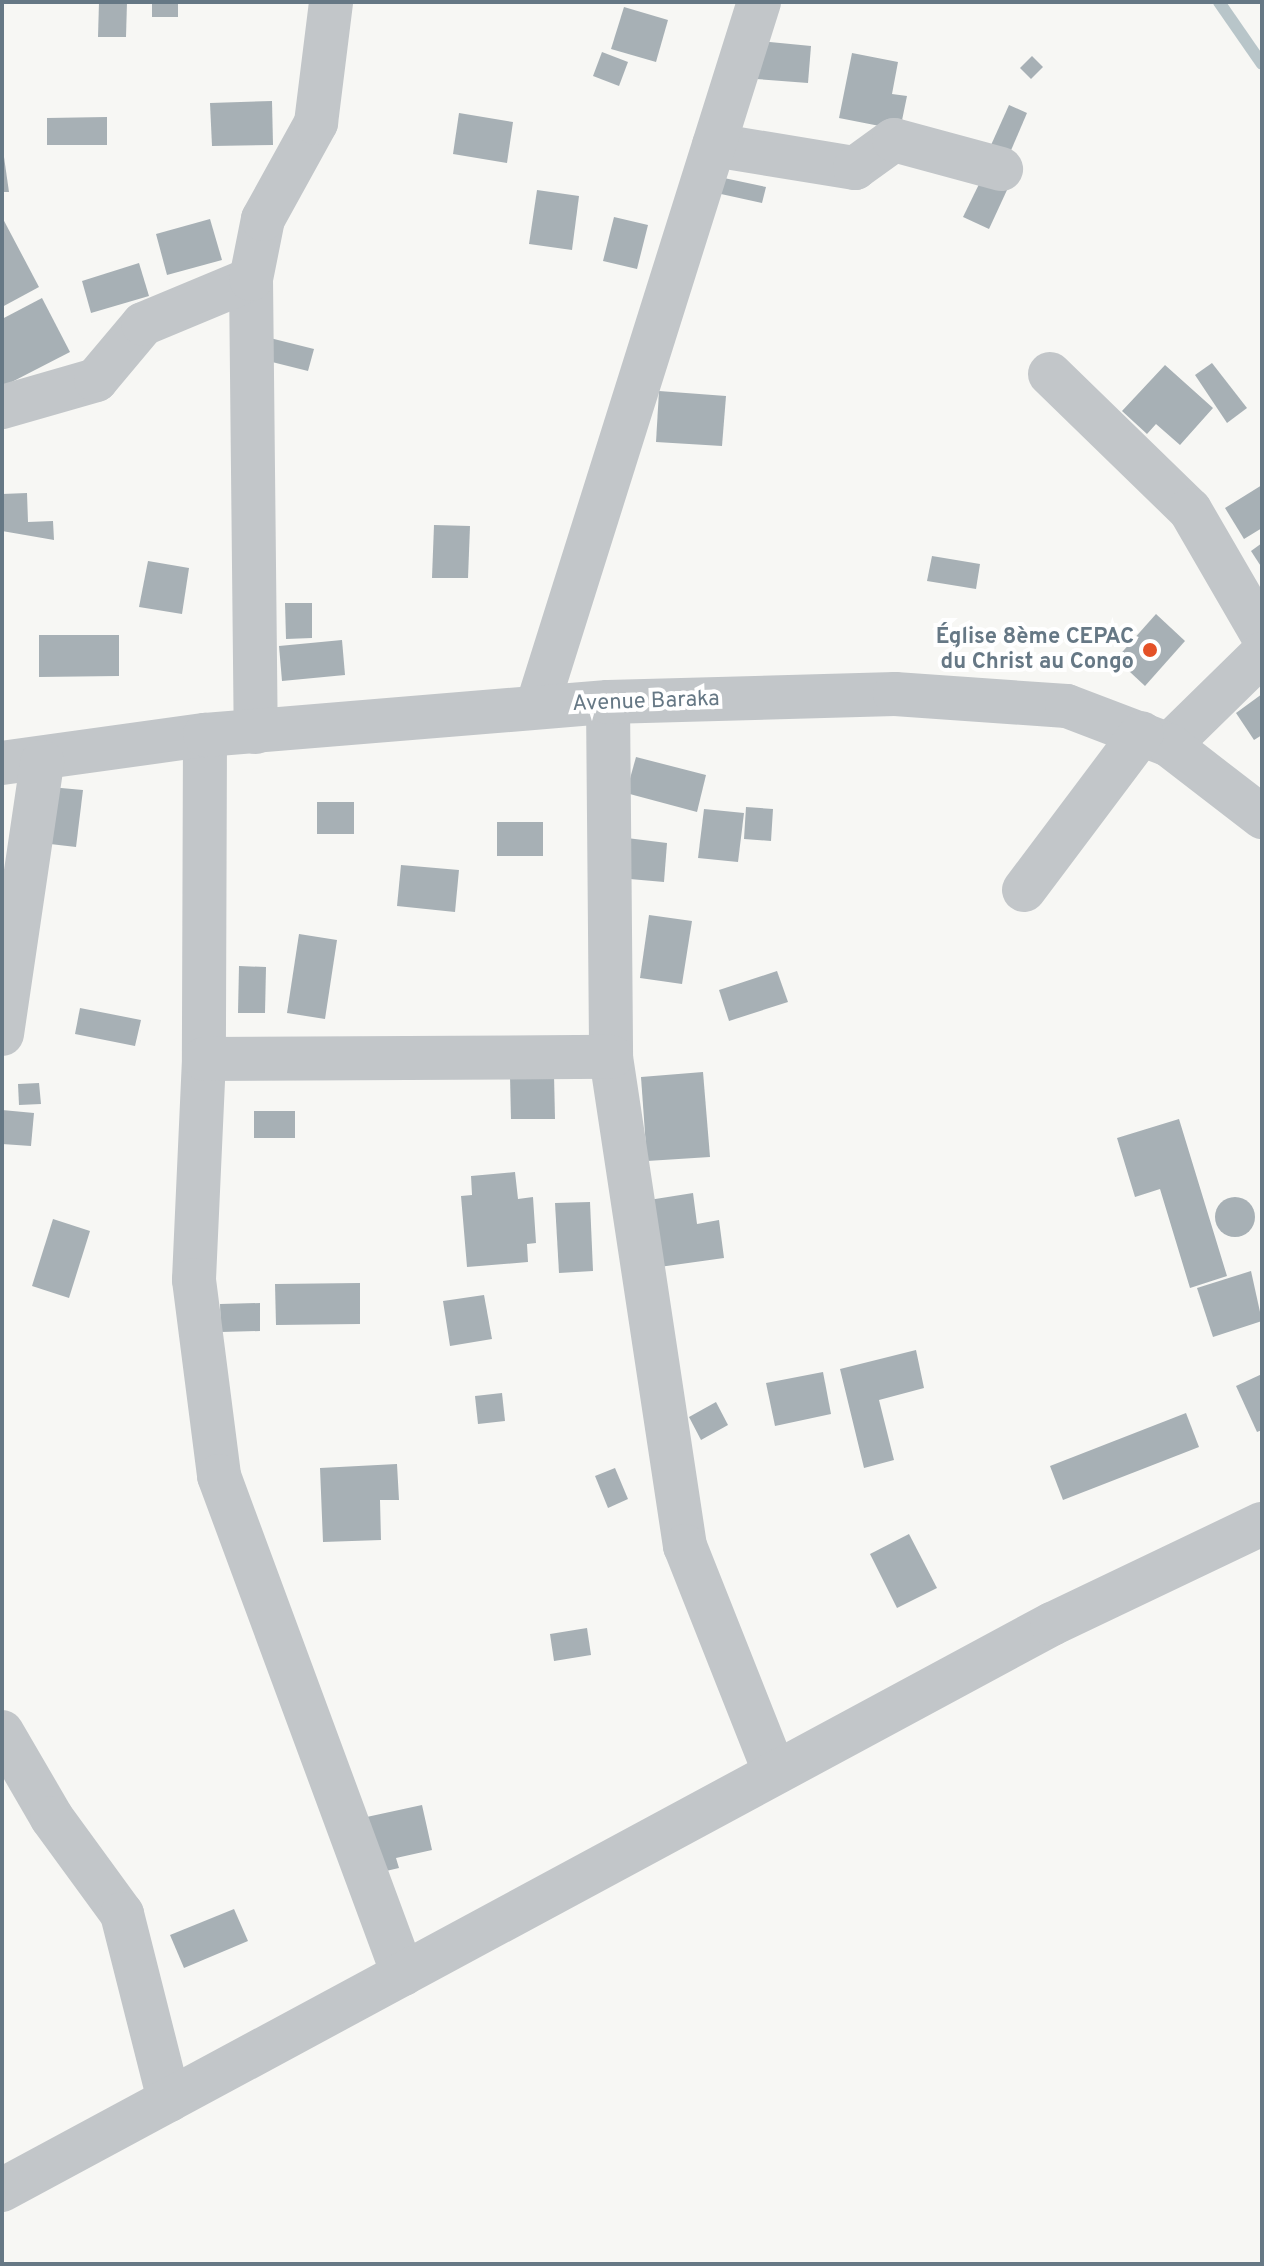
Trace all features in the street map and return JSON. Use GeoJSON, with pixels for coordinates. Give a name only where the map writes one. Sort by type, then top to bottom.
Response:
{"type":"FeatureCollection","features":[{"type":"Feature","properties":{"kind":"street"},"geometry":{"type":"LineString","coordinates":[[256,732],[251,279],[263,219],[316,123],[331,2]]}},
{"type":"Feature","properties":{"kind":"street"},"geometry":{"type":"LineString","coordinates":[[537,707],[759,2]]}},
{"type":"Feature","properties":{"kind":"street"},"geometry":{"type":"LineString","coordinates":[[714,145],[855,168],[894,140],[1001,169]]}},
{"type":"Feature","properties":{"kind":"street"},"geometry":{"type":"LineString","coordinates":[[2,407],[96,380],[143,324],[251,279]]}},
{"type":"Feature","properties":{"kind":"street"},"geometry":{"type":"LineString","coordinates":[[1050,374],[1190,510],[1262,634]]}},
{"type":"Feature","properties":{"kind":"street"},"geometry":{"type":"LineString","coordinates":[[1024,890],[1155,739],[1262,654]]}},
{"type":"Feature","properties":{"kind":"street","name":"Avenue Baraka"},"geometry":{"type":"LineString","coordinates":[[22,763],[205,735],[537,707],[608,702],[895,694],[1067,706],[1155,739],[1262,817]]}},
{"type":"Feature","properties":{"kind":"street"},"geometry":{"type":"LineString","coordinates":[[608,702],[611,1057],[685,1546],[775,1773]]}},
{"type":"Feature","properties":{"kind":"street"},"geometry":{"type":"LineString","coordinates":[[205,735],[204,1059],[194,1280],[219,1476],[403,1974]]}},
{"type":"Feature","properties":{"kind":"street"},"geometry":{"type":"LineString","coordinates":[[2,1034],[22,763]]}},
{"type":"Feature","properties":{"kind":"street"},"geometry":{"type":"LineString","coordinates":[[204,1059],[611,1057]]}},
{"type":"Feature","properties":{"kind":"street"},"geometry":{"type":"LineString","coordinates":[[2,2190],[1052,1624],[1262,1524]]}},
{"type":"Feature","properties":{"kind":"street"},"geometry":{"type":"LineString","coordinates":[[2,1732],[52,1818],[122,1914],[169,2100]]}},
{"type":"Feature","properties":{"kind":"building"},"geometry":{"type":"Polygon","coordinates":[[[99,2],[127,2],[126,37],[98,37],[99,2]]]}},
{"type":"Feature","properties":{"kind":"building"},"geometry":{"type":"Polygon","coordinates":[[[152,2],[178,2],[178,17],[152,17],[152,2]]]}},
{"type":"Feature","properties":{"kind":"building"},"geometry":{"type":"Polygon","coordinates":[[[624,7],[668,20],[656,62],[611,49],[624,7]]]}},
{"type":"Feature","properties":{"kind":"building"},"geometry":{"type":"Polygon","coordinates":[[[760,41],[811,46],[808,83],[756,79],[760,41]]]}},
{"type":"Feature","properties":{"kind":"building"},"geometry":{"type":"Polygon","coordinates":[[[602,52],[628,62],[619,86],[593,76],[602,52]]]}},
{"type":"Feature","properties":{"kind":"building"},"geometry":{"type":"Polygon","coordinates":[[[852,53],[898,62],[892,94],[907,96],[900,130],[839,118],[852,53]]]}},
{"type":"Feature","properties":{"kind":"building"},"geometry":{"type":"Polygon","coordinates":[[[1032,56],[1043,67],[1031,79],[1020,68],[1032,56]]]}},
{"type":"Feature","properties":{"kind":"building"},"geometry":{"type":"Polygon","coordinates":[[[272,101],[273,145],[212,146],[210,103],[272,101]]]}},
{"type":"Feature","properties":{"kind":"building"},"geometry":{"type":"Polygon","coordinates":[[[1009,105],[1027,113],[1006,162],[987,154],[1009,105]]]}},
{"type":"Feature","properties":{"kind":"building"},"geometry":{"type":"Polygon","coordinates":[[[459,113],[513,122],[507,163],[453,154],[459,113]]]}},
{"type":"Feature","properties":{"kind":"building"},"geometry":{"type":"Polygon","coordinates":[[[107,117],[107,145],[47,145],[47,118],[107,117]]]}},
{"type":"Feature","properties":{"kind":"building"},"geometry":{"type":"Polygon","coordinates":[[[2,143],[9,192],[2,192],[2,143]]]}},
{"type":"Feature","properties":{"kind":"building"},"geometry":{"type":"Polygon","coordinates":[[[724,178],[766,187],[762,203],[721,194],[724,178]]]}},
{"type":"Feature","properties":{"kind":"building"},"geometry":{"type":"Polygon","coordinates":[[[982,178],[1007,190],[989,229],[963,217],[982,178]]]}},
{"type":"Feature","properties":{"kind":"building"},"geometry":{"type":"Polygon","coordinates":[[[537,190],[579,196],[572,250],[529,244],[537,190]]]}},
{"type":"Feature","properties":{"kind":"building"},"geometry":{"type":"Polygon","coordinates":[[[2,217],[39,287],[2,307],[2,217]]]}},
{"type":"Feature","properties":{"kind":"building"},"geometry":{"type":"Polygon","coordinates":[[[614,217],[648,225],[637,269],[603,261],[614,217]]]}},
{"type":"Feature","properties":{"kind":"building"},"geometry":{"type":"Polygon","coordinates":[[[210,219],[222,260],[167,275],[156,234],[210,219]]]}},
{"type":"Feature","properties":{"kind":"building"},"geometry":{"type":"Polygon","coordinates":[[[139,263],[149,296],[91,313],[82,281],[139,263]]]}},
{"type":"Feature","properties":{"kind":"building"},"geometry":{"type":"Polygon","coordinates":[[[42,298],[70,352],[2,387],[2,319],[42,298]]]}},
{"type":"Feature","properties":{"kind":"building"},"geometry":{"type":"Polygon","coordinates":[[[270,338],[314,349],[308,371],[264,360],[270,338]]]}},
{"type":"Feature","properties":{"kind":"building"},"geometry":{"type":"Polygon","coordinates":[[[1212,363],[1247,408],[1227,423],[1195,375],[1212,363]]]}},
{"type":"Feature","properties":{"kind":"building"},"geometry":{"type":"Polygon","coordinates":[[[1165,365],[1213,408],[1180,445],[1156,424],[1147,434],[1122,411],[1165,365]]]}},
{"type":"Feature","properties":{"kind":"building"},"geometry":{"type":"Polygon","coordinates":[[[659,391],[726,396],[722,446],[656,442],[659,391]]]}},
{"type":"Feature","properties":{"kind":"building"},"geometry":{"type":"Polygon","coordinates":[[[1262,485],[1262,528],[1244,539],[1225,508],[1262,485]]]}},
{"type":"Feature","properties":{"kind":"building"},"geometry":{"type":"Polygon","coordinates":[[[27,493],[28,522],[53,521],[54,540],[2,531],[2,494],[27,493]]]}},
{"type":"Feature","properties":{"kind":"building"},"geometry":{"type":"Polygon","coordinates":[[[434,525],[470,526],[468,578],[432,578],[434,525]]]}},
{"type":"Feature","properties":{"kind":"building"},"geometry":{"type":"Polygon","coordinates":[[[1262,543],[1262,568],[1251,551],[1262,543]]]}},
{"type":"Feature","properties":{"kind":"building"},"geometry":{"type":"Polygon","coordinates":[[[932,556],[980,564],[976,589],[927,581],[932,556]]]}},
{"type":"Feature","properties":{"kind":"building"},"geometry":{"type":"Polygon","coordinates":[[[148,561],[189,568],[182,614],[139,607],[148,561]]]}},
{"type":"Feature","properties":{"kind":"building"},"geometry":{"type":"Polygon","coordinates":[[[285,603],[312,603],[312,638],[286,639],[285,603]]]}},
{"type":"Feature","properties":{"kind":"building","name":"Église 8ème CEPAC du Christ au Congo"},"geometry":{"type":"Polygon","coordinates":[[[1156,614],[1185,641],[1145,686],[1116,659],[1156,614]]]}},
{"type":"Feature","properties":{"kind":"building"},"geometry":{"type":"Polygon","coordinates":[[[39,635],[119,635],[119,676],[39,677],[39,635]]]}},
{"type":"Feature","properties":{"kind":"building"},"geometry":{"type":"Polygon","coordinates":[[[342,640],[345,675],[282,681],[279,646],[342,640]]]}},
{"type":"Feature","properties":{"kind":"building"},"geometry":{"type":"Polygon","coordinates":[[[1262,694],[1262,735],[1254,740],[1236,713],[1262,694]]]}},
{"type":"Feature","properties":{"kind":"building"},"geometry":{"type":"Polygon","coordinates":[[[636,757],[706,775],[697,812],[626,793],[636,757]]]}},
{"type":"Feature","properties":{"kind":"building"},"geometry":{"type":"Polygon","coordinates":[[[39,786],[83,790],[76,847],[33,842],[39,786]]]}},
{"type":"Feature","properties":{"kind":"building"},"geometry":{"type":"Polygon","coordinates":[[[317,802],[354,802],[354,834],[317,834],[317,802]]]}},
{"type":"Feature","properties":{"kind":"building"},"geometry":{"type":"Polygon","coordinates":[[[746,807],[773,809],[771,841],[744,839],[746,807]]]}},
{"type":"Feature","properties":{"kind":"building"},"geometry":{"type":"Polygon","coordinates":[[[704,809],[744,813],[738,862],[698,858],[704,809]]]}},
{"type":"Feature","properties":{"kind":"building"},"geometry":{"type":"Polygon","coordinates":[[[497,822],[543,822],[543,856],[497,856],[497,822]]]}},
{"type":"Feature","properties":{"kind":"building"},"geometry":{"type":"Polygon","coordinates":[[[611,836],[667,843],[664,882],[607,877],[611,836]]]}},
{"type":"Feature","properties":{"kind":"building"},"geometry":{"type":"Polygon","coordinates":[[[401,865],[459,870],[455,912],[397,906],[401,865]]]}},
{"type":"Feature","properties":{"kind":"building"},"geometry":{"type":"Polygon","coordinates":[[[649,915],[692,921],[682,984],[640,978],[649,915]]]}},
{"type":"Feature","properties":{"kind":"building"},"geometry":{"type":"Polygon","coordinates":[[[299,934],[337,940],[325,1019],[287,1013],[299,934]]]}},
{"type":"Feature","properties":{"kind":"building"},"geometry":{"type":"Polygon","coordinates":[[[239,966],[266,967],[265,1013],[238,1013],[239,966]]]}},
{"type":"Feature","properties":{"kind":"building"},"geometry":{"type":"Polygon","coordinates":[[[777,971],[788,1002],[729,1021],[719,990],[777,971]]]}},
{"type":"Feature","properties":{"kind":"building"},"geometry":{"type":"Polygon","coordinates":[[[80,1008],[141,1020],[135,1046],[75,1034],[80,1008]]]}},
{"type":"Feature","properties":{"kind":"building"},"geometry":{"type":"Polygon","coordinates":[[[703,1072],[710,1157],[647,1161],[641,1077],[703,1072]]]}},
{"type":"Feature","properties":{"kind":"building"},"geometry":{"type":"Polygon","coordinates":[[[554,1075],[555,1119],[511,1119],[510,1076],[554,1075]]]}},
{"type":"Feature","properties":{"kind":"building"},"geometry":{"type":"Polygon","coordinates":[[[39,1083],[41,1104],[19,1105],[18,1084],[39,1083]]]}},
{"type":"Feature","properties":{"kind":"building"},"geometry":{"type":"Polygon","coordinates":[[[2,1110],[34,1113],[31,1146],[2,1144],[2,1110]]]}},
{"type":"Feature","properties":{"kind":"building"},"geometry":{"type":"Polygon","coordinates":[[[254,1111],[295,1111],[295,1138],[254,1138],[254,1111]]]}},
{"type":"Feature","properties":{"kind":"building"},"geometry":{"type":"Polygon","coordinates":[[[1179,1119],[1227,1276],[1190,1288],[1160,1189],[1135,1197],[1117,1138],[1179,1119]]]}},
{"type":"Feature","properties":{"kind":"building"},"geometry":{"type":"Polygon","coordinates":[[[515,1172],[518,1199],[533,1197],[536,1243],[527,1244],[528,1262],[467,1267],[461,1196],[472,1195],[471,1176],[515,1172]]]}},
{"type":"Feature","properties":{"kind":"building"},"geometry":{"type":"Polygon","coordinates":[[[693,1193],[697,1224],[719,1220],[724,1258],[645,1269],[649,1200],[693,1193]]]}},
{"type":"Feature","properties":{"kind":"building"},"geometry":{"type":"Polygon","coordinates":[[[1235,1197],[1249,1203],[1255,1217],[1249,1231],[1235,1237],[1221,1231],[1215,1217],[1221,1203],[1235,1197]]]}},
{"type":"Feature","properties":{"kind":"building"},"geometry":{"type":"Polygon","coordinates":[[[590,1202],[593,1271],[559,1273],[555,1203],[590,1202]]]}},
{"type":"Feature","properties":{"kind":"building"},"geometry":{"type":"Polygon","coordinates":[[[53,1219],[90,1231],[69,1298],[32,1286],[53,1219]]]}},
{"type":"Feature","properties":{"kind":"building"},"geometry":{"type":"Polygon","coordinates":[[[1251,1271],[1262,1321],[1213,1337],[1197,1288],[1251,1271]]]}},
{"type":"Feature","properties":{"kind":"building"},"geometry":{"type":"Polygon","coordinates":[[[360,1283],[360,1324],[276,1325],[275,1284],[360,1283]]]}},
{"type":"Feature","properties":{"kind":"building"},"geometry":{"type":"Polygon","coordinates":[[[484,1295],[492,1339],[450,1346],[443,1301],[484,1295]]]}},
{"type":"Feature","properties":{"kind":"building"},"geometry":{"type":"Polygon","coordinates":[[[260,1303],[260,1331],[221,1332],[220,1304],[260,1303]]]}},
{"type":"Feature","properties":{"kind":"building"},"geometry":{"type":"Polygon","coordinates":[[[916,1350],[924,1388],[879,1400],[894,1460],[864,1468],[840,1369],[916,1350]]]}},
{"type":"Feature","properties":{"kind":"building"},"geometry":{"type":"Polygon","coordinates":[[[823,1372],[831,1414],[775,1426],[766,1383],[823,1372]]]}},
{"type":"Feature","properties":{"kind":"building"},"geometry":{"type":"Polygon","coordinates":[[[1262,1374],[1262,1430],[1257,1432],[1236,1386],[1262,1374]]]}},
{"type":"Feature","properties":{"kind":"building"},"geometry":{"type":"Polygon","coordinates":[[[502,1393],[505,1421],[478,1424],[475,1396],[502,1393]]]}},
{"type":"Feature","properties":{"kind":"building"},"geometry":{"type":"Polygon","coordinates":[[[716,1402],[728,1425],[701,1440],[689,1417],[716,1402]]]}},
{"type":"Feature","properties":{"kind":"building"},"geometry":{"type":"Polygon","coordinates":[[[1186,1413],[1199,1447],[1063,1500],[1050,1466],[1186,1413]]]}},
{"type":"Feature","properties":{"kind":"building"},"geometry":{"type":"Polygon","coordinates":[[[397,1464],[399,1500],[380,1500],[381,1540],[323,1542],[320,1468],[397,1464]]]}},
{"type":"Feature","properties":{"kind":"building"},"geometry":{"type":"Polygon","coordinates":[[[615,1468],[628,1499],[608,1508],[595,1476],[615,1468]]]}},
{"type":"Feature","properties":{"kind":"building"},"geometry":{"type":"Polygon","coordinates":[[[909,1534],[937,1588],[897,1608],[870,1554],[909,1534]]]}},
{"type":"Feature","properties":{"kind":"building"},"geometry":{"type":"Polygon","coordinates":[[[587,1628],[591,1655],[554,1661],[550,1634],[587,1628]]]}},
{"type":"Feature","properties":{"kind":"building"},"geometry":{"type":"Polygon","coordinates":[[[422,1805],[432,1850],[396,1858],[399,1868],[373,1874],[362,1818],[422,1805]]]}},
{"type":"Feature","properties":{"kind":"building"},"geometry":{"type":"Polygon","coordinates":[[[234,1909],[248,1941],[184,1968],[170,1935],[234,1909]]]}},
{"type":"Feature","properties":{"kind":"waterway"},"geometry":{"type":"LineString","coordinates":[[1219,2],[1262,64]]}},
{"type":"Feature","properties":{"kind":"place","name":"Église 8ème CEPAC du Christ au Congo"},"geometry":{"type":"Point","coordinates":[1150,650]}}]}
